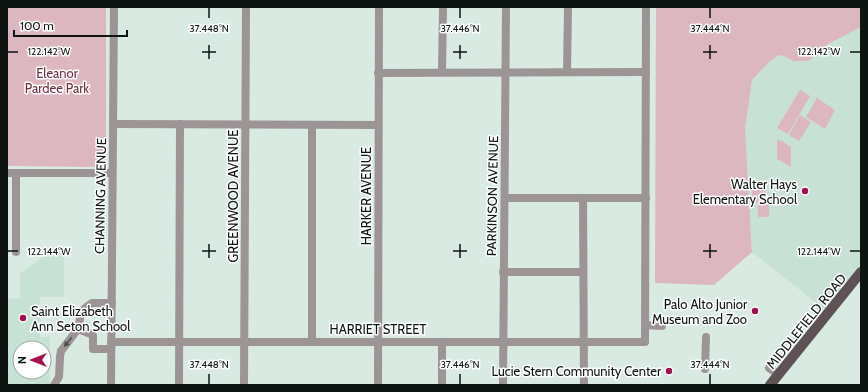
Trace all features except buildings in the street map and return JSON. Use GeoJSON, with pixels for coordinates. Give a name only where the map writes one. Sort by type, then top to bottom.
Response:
{"type":"FeatureCollection","features":[{"type":"Feature","properties":{"kind":"main road","name":"MIDDLEFIELD ROAD"},"geometry":{"type":"LineString","coordinates":[[770,385],[861,272]]}},
{"type":"Feature","properties":{"kind":"street","name":"CHANNING AVENUE"},"geometry":{"type":"LineString","coordinates":[[111,385],[114,7]]}},
{"type":"Feature","properties":{"kind":"street","name":"GREENWOOD AVENUE"},"geometry":{"type":"LineString","coordinates":[[244,385],[246,7]]}},
{"type":"Feature","properties":{"kind":"street","name":"HARKER AVENUE"},"geometry":{"type":"LineString","coordinates":[[378,385],[379,7]]}},
{"type":"Feature","properties":{"kind":"street"},"geometry":{"type":"LineString","coordinates":[[442,72],[443,7]]}},
{"type":"Feature","properties":{"kind":"street","name":"PARKINSON AVENUE"},"geometry":{"type":"LineString","coordinates":[[503,385],[506,7]]}},
{"type":"Feature","properties":{"kind":"street"},"geometry":{"type":"LineString","coordinates":[[568,7],[568,72]]}},
{"type":"Feature","properties":{"kind":"street"},"geometry":{"type":"LineString","coordinates":[[646,7],[645,325],[662,326]]}},
{"type":"Feature","properties":{"kind":"street"},"geometry":{"type":"LineString","coordinates":[[378,73],[646,72]]}},
{"type":"Feature","properties":{"kind":"street"},"geometry":{"type":"LineString","coordinates":[[113,124],[378,125]]}},
{"type":"Feature","properties":{"kind":"street"},"geometry":{"type":"LineString","coordinates":[[179,385],[180,124]]}},
{"type":"Feature","properties":{"kind":"street"},"geometry":{"type":"LineString","coordinates":[[312,125],[312,341]]}},
{"type":"Feature","properties":{"kind":"street"},"geometry":{"type":"LineString","coordinates":[[7,173],[112,173]]}},
{"type":"Feature","properties":{"kind":"street"},"geometry":{"type":"LineString","coordinates":[[16,173],[16,252]]}},
{"type":"Feature","properties":{"kind":"street"},"geometry":{"type":"LineString","coordinates":[[505,198],[646,198]]}},
{"type":"Feature","properties":{"kind":"street"},"geometry":{"type":"LineString","coordinates":[[583,198],[584,385]]}},
{"type":"Feature","properties":{"kind":"street"},"geometry":{"type":"LineString","coordinates":[[503,272],[583,272]]}},
{"type":"Feature","properties":{"kind":"street"},"geometry":{"type":"LineString","coordinates":[[54,385],[59,377],[60,357],[62,351],[78,329],[81,314],[84,309],[92,303],[112,303]]}},
{"type":"Feature","properties":{"kind":"street","name":"HARRIET STREET"},"geometry":{"type":"LineString","coordinates":[[78,329],[93,335],[93,349],[111,345],[179,341],[644,342],[645,325]]}},
{"type":"Feature","properties":{"kind":"street"},"geometry":{"type":"LineString","coordinates":[[705,369],[706,337]]}},
{"type":"Feature","properties":{"kind":"street"},"geometry":{"type":"LineString","coordinates":[[442,342],[442,385]]}},
{"type":"Feature","properties":{"kind":"street"},"geometry":{"type":"LineString","coordinates":[[769,368],[778,375]]}},
{"type":"Feature","properties":{"kind":"shaded area","name":"Walter Hays Elementary School"},"geometry":{"type":"Polygon","coordinates":[[[861,27],[861,263],[824,309],[752,252],[745,129],[752,80],[769,62],[777,56],[782,55],[793,61],[805,61],[818,54],[828,44],[861,27]]]}},
{"type":"Feature","properties":{"kind":"shaded area","name":"Saint Elizabeth Ann Seton School"},"geometry":{"type":"Polygon","coordinates":[[[49,252],[64,252],[64,297],[40,297],[40,337],[50,337],[50,340],[12,340],[12,380],[50,380],[50,385],[7,385],[7,298],[20,299],[20,274],[49,252]]]}},
{"type":"Feature","properties":{"kind":"green space","name":"Eleanor Pardee Park"},"geometry":{"type":"Polygon","coordinates":[[[7,7],[106,7],[106,154],[105,161],[101,166],[7,166],[7,7]]]}},
{"type":"Feature","properties":{"kind":"green space"},"geometry":{"type":"Polygon","coordinates":[[[656,7],[861,7],[861,27],[828,44],[810,60],[793,61],[782,55],[777,56],[769,62],[752,80],[745,129],[752,252],[714,285],[655,283],[656,7]]]}},
{"type":"Feature","properties":{"kind":"green space"},"geometry":{"type":"Polygon","coordinates":[[[800,90],[810,96],[788,134],[777,128],[800,90]]]}},
{"type":"Feature","properties":{"kind":"green space"},"geometry":{"type":"Polygon","coordinates":[[[817,98],[835,110],[825,129],[806,117],[817,98]]]}},
{"type":"Feature","properties":{"kind":"green space"},"geometry":{"type":"Polygon","coordinates":[[[800,115],[811,122],[799,141],[789,135],[800,115]]]}},
{"type":"Feature","properties":{"kind":"green space"},"geometry":{"type":"Polygon","coordinates":[[[777,140],[782,141],[791,147],[791,167],[777,159],[777,140]]]}},
{"type":"Feature","properties":{"kind":"green space"},"geometry":{"type":"Polygon","coordinates":[[[751,185],[765,185],[766,203],[769,204],[769,217],[758,217],[758,203],[753,203],[751,185]]]}},
{"type":"Feature","properties":{"kind":"place","name":"Walter Hays Elementary School"},"geometry":{"type":"Point","coordinates":[805,191]}},
{"type":"Feature","properties":{"kind":"place","name":"Palo Alto Junior Museum and Zoo"},"geometry":{"type":"Point","coordinates":[755,311]}},
{"type":"Feature","properties":{"kind":"place","name":"Saint Elizabeth Ann Seton School"},"geometry":{"type":"Point","coordinates":[23,318]}},
{"type":"Feature","properties":{"kind":"place","name":"Lucie Stern Community Center"},"geometry":{"type":"Point","coordinates":[669,371]}}]}
